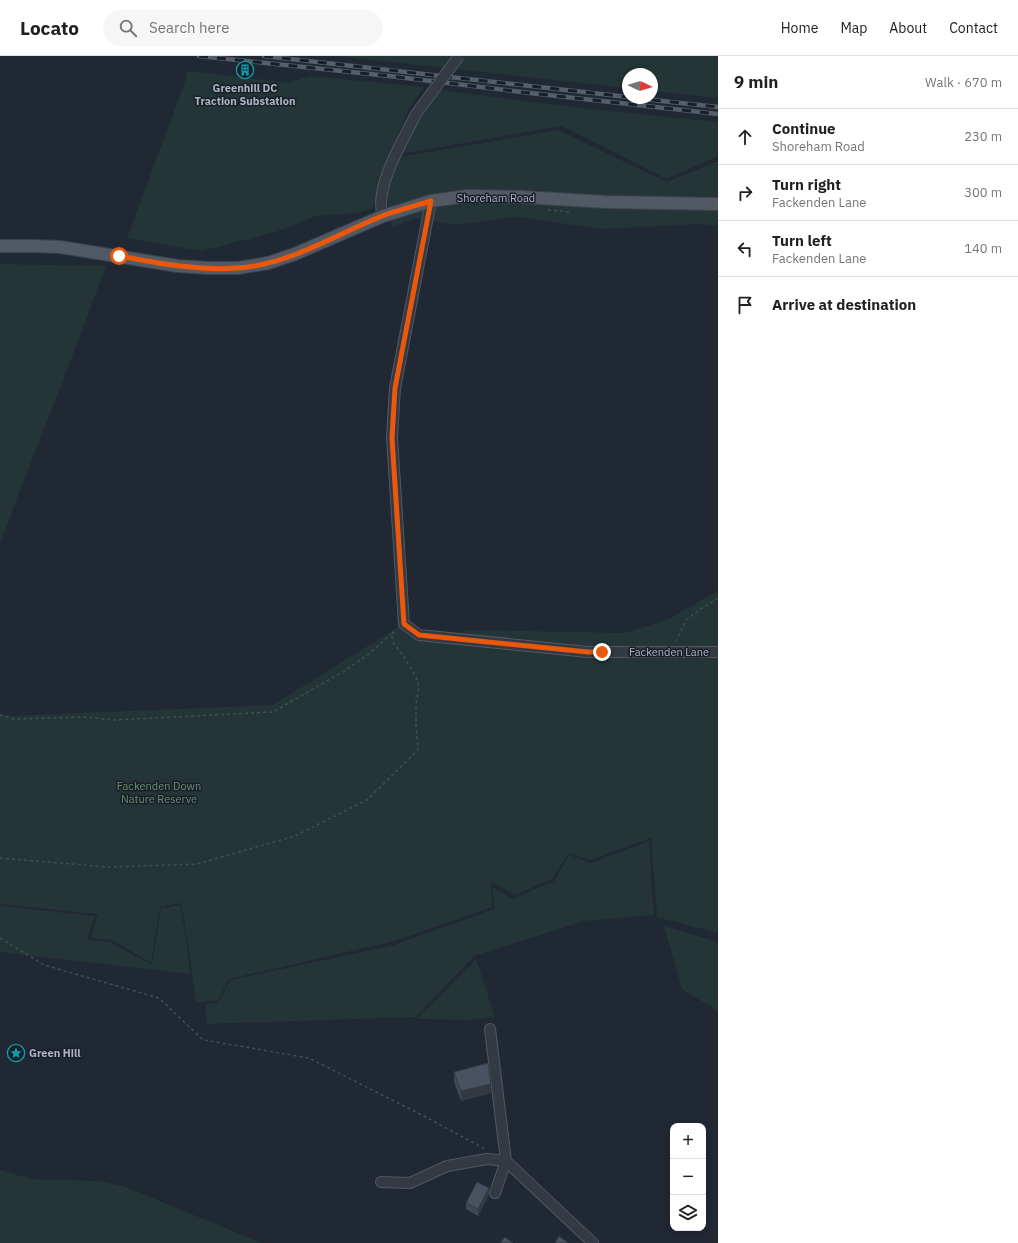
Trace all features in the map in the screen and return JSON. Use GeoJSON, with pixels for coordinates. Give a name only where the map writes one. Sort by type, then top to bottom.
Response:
{"type":"FeatureCollection","features":[{"type":"Feature","properties":{"kind":"main road","name":"Shoreham Road"},"geometry":{"type":"LineString","coordinates":[[0,246],[60,247],[178,266],[238,268],[268,263],[295,254],[383,216],[431,201],[467,196],[522,197],[607,202],[718,204]]}},
{"type":"Feature","properties":{"kind":"street"},"geometry":{"type":"LineString","coordinates":[[383,216],[381,209],[381,196],[392,160],[416,114],[459,56]]}},
{"type":"Feature","properties":{"kind":"street"},"geometry":{"type":"LineString","coordinates":[[404,624],[392,438],[395,388],[431,201]]}},
{"type":"Feature","properties":{"kind":"street","name":"Fackenden Lane"},"geometry":{"type":"LineString","coordinates":[[404,624],[419,635],[588,652],[718,652]]}},
{"type":"Feature","properties":{"kind":"street"},"geometry":{"type":"LineString","coordinates":[[490,1029],[506,1161],[495,1193]]}},
{"type":"Feature","properties":{"kind":"street"},"geometry":{"type":"LineString","coordinates":[[381,1182],[410,1183],[447,1166],[487,1159],[506,1161],[593,1243]]}},
{"type":"Feature","properties":{"kind":"path"},"geometry":{"type":"LineString","coordinates":[[676,652],[676,641],[686,620],[718,598]]}},
{"type":"Feature","properties":{"kind":"path"},"geometry":{"type":"LineString","coordinates":[[0,715],[14,719],[85,717],[114,720],[273,712],[346,670],[370,653],[404,624]]}},
{"type":"Feature","properties":{"kind":"path"},"geometry":{"type":"LineString","coordinates":[[0,858],[109,867],[197,864],[295,836],[367,800],[418,750],[416,704],[419,687],[416,677],[394,644],[392,634]]}},
{"type":"Feature","properties":{"kind":"path"},"geometry":{"type":"LineString","coordinates":[[0,938],[44,965],[159,998],[203,1040],[309,1058],[424,1116],[485,1150]]}},
{"type":"Feature","properties":{"kind":"green space"},"geometry":{"type":"Polygon","coordinates":[[[335,56],[718,56],[718,98],[658,92],[658,68],[622,68],[622,87],[335,56]]]}},
{"type":"Feature","properties":{"kind":"green space"},"geometry":{"type":"Polygon","coordinates":[[[187,71],[290,83],[309,76],[424,87],[408,110],[389,154],[373,208],[357,213],[316,216],[276,232],[201,251],[127,238],[185,82],[187,71]]]}},
{"type":"Feature","properties":{"kind":"green space"},"geometry":{"type":"Polygon","coordinates":[[[440,90],[580,108],[718,122],[718,156],[667,179],[562,126],[401,154],[421,116],[440,90]]]}},
{"type":"Feature","properties":{"kind":"green space"},"geometry":{"type":"Polygon","coordinates":[[[558,130],[667,182],[718,161],[718,226],[702,224],[603,229],[516,217],[455,225],[416,218],[392,227],[387,195],[399,157],[558,130]]]}},
{"type":"Feature","properties":{"kind":"green space"},"geometry":{"type":"Polygon","coordinates":[[[0,264],[106,266],[0,544],[0,264]]]}},
{"type":"Feature","properties":{"kind":"green space","name":"Fackenden Down Nature Reserve"},"geometry":{"type":"Polygon","coordinates":[[[718,591],[718,933],[657,917],[651,838],[591,860],[569,853],[552,879],[515,895],[491,882],[492,907],[395,941],[229,979],[218,1000],[196,1003],[181,903],[160,907],[151,963],[112,940],[91,938],[98,914],[0,904],[0,713],[10,716],[273,705],[400,625],[459,641],[463,630],[625,633],[669,619],[718,591]]]}},
{"type":"Feature","properties":{"kind":"green space"},"geometry":{"type":"Polygon","coordinates":[[[649,841],[654,915],[584,921],[474,956],[416,1017],[207,1024],[205,1004],[218,1003],[230,980],[394,945],[494,909],[493,887],[512,899],[554,881],[569,855],[591,863],[649,841]]]}},
{"type":"Feature","properties":{"kind":"green space"},"geometry":{"type":"Polygon","coordinates":[[[180,905],[186,938],[190,974],[0,952],[0,906],[95,916],[87,940],[110,942],[152,965],[161,908],[180,905]]]}},
{"type":"Feature","properties":{"kind":"green space"},"geometry":{"type":"Polygon","coordinates":[[[664,926],[718,942],[718,1011],[682,989],[664,926]]]}},
{"type":"Feature","properties":{"kind":"green space"},"geometry":{"type":"Polygon","coordinates":[[[476,959],[495,1017],[470,1020],[417,1019],[476,959]]]}},
{"type":"Feature","properties":{"kind":"green space"},"geometry":{"type":"Polygon","coordinates":[[[0,1170],[31,1179],[99,1181],[123,1186],[262,1243],[0,1243],[0,1170]]]}},
{"type":"Feature","properties":{"kind":"building"},"geometry":{"type":"Polygon","coordinates":[[[488,1063],[491,1084],[461,1091],[454,1072],[488,1063]]]}},
{"type":"Feature","properties":{"kind":"building"},"geometry":{"type":"Polygon","coordinates":[[[477,1182],[489,1188],[478,1209],[466,1203],[477,1182]]]}},
{"type":"Feature","properties":{"kind":"building"},"geometry":{"type":"Polygon","coordinates":[[[559,1236],[568,1243],[555,1243],[559,1236]]]}},
{"type":"Feature","properties":{"kind":"building"},"geometry":{"type":"Polygon","coordinates":[[[505,1237],[513,1243],[500,1243],[505,1237]]]}},
{"type":"Feature","properties":{"kind":"railway"},"geometry":{"type":"LineString","coordinates":[[199,56],[389,76],[718,114]]}},
{"type":"Feature","properties":{"kind":"railway"},"geometry":{"type":"LineString","coordinates":[[264,56],[622,96]]}},
{"type":"Feature","properties":{"kind":"railway"},"geometry":{"type":"LineString","coordinates":[[658,101],[718,107]]}},
{"type":"Feature","properties":{"kind":"place","name":"Greenhill DC Traction Substation"},"geometry":{"type":"Point","coordinates":[245,70]}},
{"type":"Feature","properties":{"kind":"place","name":"Green Hill"},"geometry":{"type":"Point","coordinates":[16,1053]}},
{"type":"Feature","properties":{"kind":"route"},"geometry":{"type":"LineString","coordinates":[[119,256],[178,266],[208,268],[238,268],[268,263],[327,241],[383,216],[431,201],[395,388],[392,438],[404,624],[419,635],[588,652],[602,652]]}}]}
